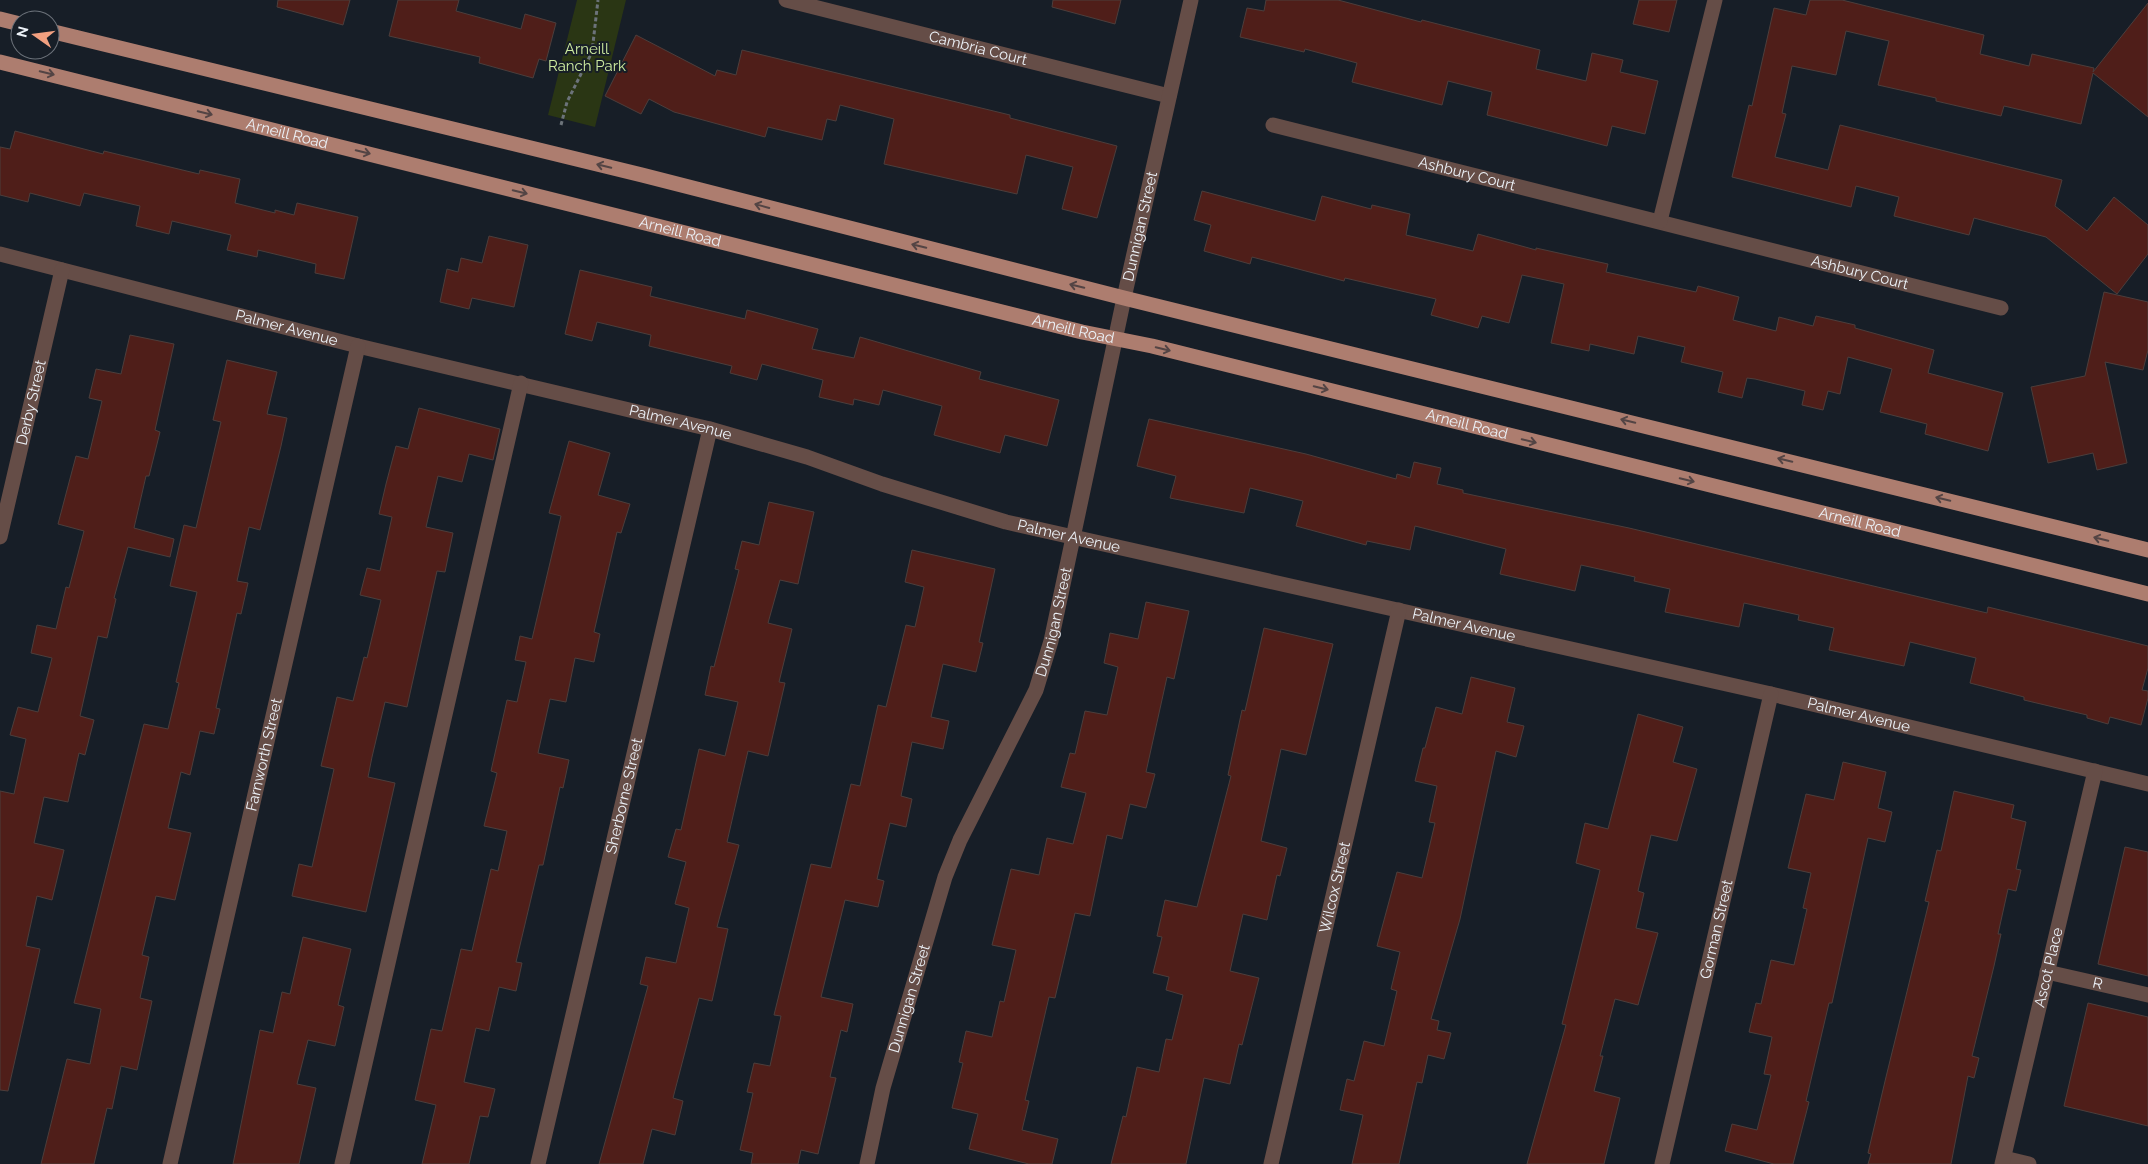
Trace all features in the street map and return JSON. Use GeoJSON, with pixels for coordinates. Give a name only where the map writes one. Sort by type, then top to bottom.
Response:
{"type":"FeatureCollection","features":[{"type":"Feature","properties":{"kind":"main road"},"geometry":{"type":"LineString","coordinates":[[60,34],[642,175],[1124,298],[2148,550]]}},
{"type":"Feature","properties":{"kind":"main road","name":"Arneill Road"},"geometry":{"type":"LineString","coordinates":[[0,62],[1062,328],[1115,338],[2148,594]]}},
{"type":"Feature","properties":{"kind":"street","name":"Cambria Court"},"geometry":{"type":"LineString","coordinates":[[786,0],[1169,96]]}},
{"type":"Feature","properties":{"kind":"street","name":"Dunnigan Street"},"geometry":{"type":"LineString","coordinates":[[867,1164],[883,1088],[945,877],[960,840],[1036,690],[1051,641],[1115,338],[1191,0]]}},
{"type":"Feature","properties":{"kind":"street"},"geometry":{"type":"LineString","coordinates":[[1660,221],[1715,0]]}},
{"type":"Feature","properties":{"kind":"street","name":"Ashbury Court"},"geometry":{"type":"LineString","coordinates":[[1273,125],[2001,308]]}},
{"type":"Feature","properties":{"kind":"street","name":"Palmer Avenue"},"geometry":{"type":"LineString","coordinates":[[0,254],[358,346],[710,429],[807,457],[882,484],[1006,522],[1771,694],[2148,784]]}},
{"type":"Feature","properties":{"kind":"street","name":"Derby Street"},"geometry":{"type":"LineString","coordinates":[[0,537],[62,270]]}},
{"type":"Feature","properties":{"kind":"street","name":"Farnworth Street"},"geometry":{"type":"LineString","coordinates":[[170,1164],[358,346]]}},
{"type":"Feature","properties":{"kind":"street"},"geometry":{"type":"LineString","coordinates":[[342,1164],[521,383]]}},
{"type":"Feature","properties":{"kind":"street","name":"Sherborne Street"},"geometry":{"type":"LineString","coordinates":[[538,1164],[710,429]]}},
{"type":"Feature","properties":{"kind":"street","name":"Wilcox Street"},"geometry":{"type":"LineString","coordinates":[[1271,1164],[1400,610]]}},
{"type":"Feature","properties":{"kind":"street","name":"Gorman Street"},"geometry":{"type":"LineString","coordinates":[[1662,1164],[1771,694]]}},
{"type":"Feature","properties":{"kind":"street","name":"Ascot Place"},"geometry":{"type":"LineString","coordinates":[[2003,1161],[2095,771]]}},
{"type":"Feature","properties":{"kind":"street","name":"R"},"geometry":{"type":"LineString","coordinates":[[2047,972],[2148,995]]}},
{"type":"Feature","properties":{"kind":"street"},"geometry":{"type":"LineString","coordinates":[[2003,1161],[2029,1164]]}},
{"type":"Feature","properties":{"kind":"path"},"geometry":{"type":"LineString","coordinates":[[561,125],[563,113],[592,52],[598,0]]}},
{"type":"Feature","properties":{"kind":"green space","name":"Arneill Ranch Park"},"geometry":{"type":"Polygon","coordinates":[[[577,0],[626,0],[595,127],[548,115],[577,0]]]}},
{"type":"Feature","properties":{"kind":"building"},"geometry":{"type":"Polygon","coordinates":[[[278,0],[350,0],[343,25],[277,7],[278,0]]]}},
{"type":"Feature","properties":{"kind":"building"},"geometry":{"type":"Polygon","coordinates":[[[398,0],[459,0],[456,11],[521,29],[525,14],[556,23],[546,61],[539,59],[533,78],[479,63],[480,57],[389,36],[398,0]]]}},
{"type":"Feature","properties":{"kind":"building"},"geometry":{"type":"Polygon","coordinates":[[[1053,0],[1121,0],[1115,24],[1052,7],[1053,0]]]}},
{"type":"Feature","properties":{"kind":"building"},"geometry":{"type":"Polygon","coordinates":[[[1266,0],[1338,0],[1421,22],[1422,20],[1540,50],[1536,69],[1586,81],[1592,53],[1623,60],[1620,72],[1658,81],[1645,134],[1612,126],[1607,146],[1487,115],[1492,92],[1448,81],[1442,105],[1352,82],[1357,63],[1305,49],[1304,52],[1240,37],[1247,8],[1264,11],[1266,0]]]}},
{"type":"Feature","properties":{"kind":"building"},"geometry":{"type":"Polygon","coordinates":[[[1639,0],[1677,0],[1669,32],[1633,24],[1639,0]]]}},
{"type":"Feature","properties":{"kind":"building"},"geometry":{"type":"Polygon","coordinates":[[[1810,0],[1842,0],[1984,35],[1980,54],[2029,66],[2032,54],[2094,68],[2093,72],[2148,3],[2148,117],[2093,73],[2081,124],[2004,106],[2001,116],[1936,101],[1936,98],[1878,85],[1889,41],[1846,31],[1836,75],[1792,66],[1782,113],[1786,114],[1775,157],[1828,170],[1840,125],[2062,180],[2055,206],[2087,231],[2114,197],[2148,225],[2148,254],[2117,294],[2046,237],[1974,218],[1969,235],[1894,216],[1899,197],[1856,186],[1851,207],[1732,177],[1749,105],[1752,106],[1774,8],[1806,15],[1810,0]]]}},
{"type":"Feature","properties":{"kind":"building"},"geometry":{"type":"Polygon","coordinates":[[[636,35],[715,76],[717,70],[736,75],[742,50],[1010,115],[1010,118],[1117,146],[1097,218],[1062,209],[1073,167],[1026,155],[1017,194],[884,164],[894,119],[840,105],[836,121],[827,119],[822,140],[768,127],[765,137],[674,112],[649,99],[641,114],[605,96],[636,35]]]}},
{"type":"Feature","properties":{"kind":"building"},"geometry":{"type":"Polygon","coordinates":[[[15,131],[103,154],[104,151],[199,174],[200,170],[240,179],[235,203],[275,213],[275,210],[294,215],[297,203],[358,217],[344,279],[315,273],[316,264],[258,250],[257,257],[227,250],[231,235],[172,221],[169,234],[136,226],[140,206],[84,193],[80,206],[30,193],[28,202],[0,195],[0,147],[10,149],[15,131]]]}},
{"type":"Feature","properties":{"kind":"building"},"geometry":{"type":"Polygon","coordinates":[[[1202,191],[1315,221],[1322,196],[1371,209],[1372,205],[1410,214],[1406,235],[1473,251],[1478,234],[1536,250],[1536,248],[1608,264],[1606,272],[1696,292],[1698,286],[1739,297],[1733,320],[1776,331],[1779,317],[1813,326],[1816,316],[1855,325],[1855,328],[1934,350],[1928,373],[2003,393],[1988,451],[1925,434],[1927,424],[1880,412],[1892,369],[1848,357],[1840,394],[1828,391],[1823,410],[1802,405],[1805,391],[1755,379],[1747,378],[1742,398],[1718,392],[1723,372],[1681,362],[1685,347],[1638,336],[1634,354],[1590,344],[1589,351],[1551,343],[1564,284],[1522,275],[1509,323],[1482,316],[1478,328],[1431,315],[1436,299],[1345,278],[1344,281],[1252,257],[1250,264],[1204,251],[1211,225],[1194,220],[1202,191]]]}},
{"type":"Feature","properties":{"kind":"building"},"geometry":{"type":"Polygon","coordinates":[[[489,236],[528,245],[514,307],[472,298],[469,309],[440,302],[447,269],[458,272],[461,258],[482,263],[489,236]]]}},
{"type":"Feature","properties":{"kind":"building"},"geometry":{"type":"Polygon","coordinates":[[[580,270],[652,287],[650,296],[745,319],[747,310],[818,329],[812,349],[854,358],[860,337],[981,372],[979,379],[1059,400],[1047,446],[1005,435],[1000,453],[952,440],[934,435],[942,406],[883,390],[879,405],[854,399],[853,405],[819,397],[823,380],[762,364],[757,380],[730,373],[732,366],[649,346],[651,335],[597,322],[592,341],[565,334],[580,270]]]}},
{"type":"Feature","properties":{"kind":"building"},"geometry":{"type":"Polygon","coordinates":[[[2104,292],[2148,302],[2148,350],[2143,370],[2105,362],[2127,463],[2097,470],[2093,453],[2048,463],[2031,387],[2085,376],[2104,292]]]}},
{"type":"Feature","properties":{"kind":"building"},"geometry":{"type":"Polygon","coordinates":[[[130,335],[174,344],[155,430],[160,432],[149,476],[146,476],[134,528],[174,539],[170,557],[128,547],[114,598],[116,599],[107,638],[98,636],[80,716],[94,720],[85,755],[79,753],[68,802],[44,797],[34,843],[64,850],[52,900],[37,896],[26,946],[40,949],[8,1091],[0,1090],[0,791],[14,794],[26,739],[10,735],[18,707],[38,712],[52,658],[31,653],[37,625],[56,629],[66,587],[69,588],[84,531],[58,524],[76,456],[88,459],[102,401],[89,398],[96,369],[121,374],[130,335]]]}},
{"type":"Feature","properties":{"kind":"building"},"geometry":{"type":"Polygon","coordinates":[[[227,360],[277,372],[267,414],[287,418],[260,530],[249,527],[237,581],[248,583],[241,614],[237,613],[216,708],[220,709],[214,734],[200,731],[190,775],[181,772],[168,828],[191,833],[175,900],[156,896],[142,955],[149,957],[140,998],[152,1001],[137,1070],[121,1066],[112,1109],[107,1108],[94,1164],[41,1164],[67,1059],[90,1064],[101,1009],[74,1003],[144,724],[168,729],[179,683],[176,682],[197,592],[170,586],[184,525],[196,528],[221,422],[213,420],[227,360]]]}},
{"type":"Feature","properties":{"kind":"building"},"geometry":{"type":"Polygon","coordinates":[[[419,408],[500,429],[493,460],[469,454],[462,482],[438,476],[426,527],[453,533],[445,572],[437,571],[407,707],[385,702],[372,757],[368,777],[395,783],[366,912],[292,896],[299,864],[312,867],[334,769],[321,766],[337,697],[353,701],[364,657],[367,658],[381,600],[360,595],[367,568],[380,571],[392,517],[379,514],[386,484],[396,446],[408,449],[419,408]]]}},
{"type":"Feature","properties":{"kind":"building"},"geometry":{"type":"Polygon","coordinates":[[[1149,419],[1306,454],[1396,479],[1397,474],[1410,478],[1414,462],[1441,468],[1437,484],[1463,490],[1463,493],[1629,528],[1987,613],[1988,607],[2148,646],[2148,668],[2142,690],[2148,691],[2148,698],[2141,725],[2110,717],[2108,724],[2087,718],[2087,715],[2024,700],[2024,697],[1970,683],[1976,658],[1910,642],[1904,666],[1829,650],[1834,628],[1798,620],[1799,615],[1744,603],[1739,627],[1665,612],[1670,589],[1634,581],[1635,577],[1581,565],[1575,591],[1500,574],[1506,549],[1415,526],[1410,550],[1367,541],[1366,545],[1296,526],[1303,501],[1250,488],[1244,513],[1170,498],[1176,476],[1137,466],[1149,419]]]}},
{"type":"Feature","properties":{"kind":"building"},"geometry":{"type":"Polygon","coordinates":[[[569,441],[610,453],[598,495],[630,504],[621,533],[617,532],[594,632],[600,634],[594,662],[575,658],[566,702],[550,699],[538,753],[569,760],[563,788],[560,787],[543,865],[539,865],[516,962],[522,963],[516,991],[499,987],[489,1031],[476,1028],[464,1082],[495,1089],[488,1117],[480,1116],[469,1164],[422,1164],[436,1105],[415,1100],[431,1029],[442,1031],[461,949],[472,951],[491,869],[498,871],[507,831],[484,826],[497,773],[491,771],[507,700],[517,702],[526,662],[515,660],[520,636],[532,639],[561,516],[549,513],[569,441]]]}},
{"type":"Feature","properties":{"kind":"building"},"geometry":{"type":"Polygon","coordinates":[[[769,502],[814,512],[798,584],[780,580],[768,623],[792,629],[779,682],[785,683],[768,756],[748,751],[727,842],[739,845],[717,927],[728,929],[712,1001],[699,998],[673,1098],[683,1101],[675,1135],[652,1129],[643,1164],[599,1164],[648,986],[640,984],[646,957],[676,963],[689,908],[675,904],[686,862],[668,857],[676,829],[681,830],[699,749],[725,756],[738,702],[705,695],[711,666],[714,667],[739,570],[735,569],[742,541],[759,545],[769,502]]]}},
{"type":"Feature","properties":{"kind":"building"},"geometry":{"type":"Polygon","coordinates":[[[912,550],[995,569],[979,642],[983,643],[976,672],[943,664],[931,717],[949,721],[943,749],[912,742],[901,796],[912,799],[906,827],[890,823],[877,879],[884,881],[878,907],[845,900],[821,997],[853,1004],[847,1032],[841,1030],[830,1077],[836,1078],[818,1154],[801,1150],[798,1164],[751,1164],[753,1153],[740,1150],[753,1093],[747,1092],[754,1063],[770,1066],[781,1016],[774,1015],[811,864],[831,868],[851,784],[860,786],[878,705],[886,707],[906,625],[915,627],[924,587],[905,582],[912,550]]]}},
{"type":"Feature","properties":{"kind":"building"},"geometry":{"type":"Polygon","coordinates":[[[1146,602],[1189,611],[1174,679],[1167,677],[1146,772],[1155,774],[1146,808],[1130,804],[1122,839],[1107,835],[1090,916],[1075,913],[1055,998],[1049,997],[1025,1100],[1029,1101],[1022,1130],[1058,1139],[1052,1164],[1029,1164],[969,1149],[978,1114],[952,1108],[963,1063],[959,1062],[966,1031],[992,1037],[1000,1001],[1004,1002],[1016,950],[992,945],[1011,869],[1039,875],[1047,838],[1073,844],[1086,793],[1061,787],[1070,753],[1075,754],[1085,711],[1107,715],[1118,667],[1104,663],[1110,633],[1138,639],[1146,602]]]}},
{"type":"Feature","properties":{"kind":"building"},"geometry":{"type":"Polygon","coordinates":[[[1264,628],[1333,644],[1306,755],[1281,749],[1261,841],[1287,848],[1280,876],[1277,875],[1267,920],[1243,914],[1230,971],[1259,978],[1242,1045],[1239,1044],[1230,1084],[1204,1078],[1186,1164],[1111,1164],[1123,1116],[1126,1117],[1137,1067],[1159,1072],[1166,1039],[1172,1040],[1183,995],[1166,990],[1169,977],[1153,973],[1162,937],[1157,936],[1165,900],[1197,907],[1231,776],[1228,775],[1242,710],[1245,711],[1264,628]]]}},
{"type":"Feature","properties":{"kind":"building"},"geometry":{"type":"Polygon","coordinates":[[[1471,677],[1515,688],[1507,722],[1524,726],[1516,757],[1496,751],[1460,919],[1431,1019],[1439,1021],[1437,1030],[1451,1033],[1444,1059],[1428,1055],[1422,1083],[1417,1082],[1399,1164],[1352,1164],[1363,1115],[1340,1110],[1347,1079],[1354,1081],[1364,1041],[1384,1046],[1397,991],[1391,989],[1400,952],[1377,946],[1397,872],[1422,878],[1435,823],[1429,822],[1437,786],[1415,781],[1423,748],[1425,748],[1436,707],[1462,714],[1471,677]]]}},
{"type":"Feature","properties":{"kind":"building"},"geometry":{"type":"Polygon","coordinates":[[[1638,714],[1683,727],[1673,762],[1697,769],[1677,841],[1651,835],[1638,891],[1644,893],[1636,928],[1658,933],[1638,1005],[1615,999],[1600,1056],[1603,1056],[1594,1091],[1620,1098],[1604,1164],[1527,1164],[1566,1025],[1562,1024],[1600,870],[1576,863],[1585,823],[1608,829],[1638,714]]]}},
{"type":"Feature","properties":{"kind":"building"},"geometry":{"type":"Polygon","coordinates":[[[1843,762],[1886,772],[1878,808],[1892,812],[1885,842],[1868,838],[1832,1003],[1829,1003],[1806,1101],[1809,1102],[1793,1164],[1774,1164],[1725,1151],[1732,1124],[1757,1130],[1771,1075],[1764,1074],[1772,1037],[1749,1032],[1756,1003],[1761,1004],[1771,960],[1794,965],[1807,909],[1803,908],[1811,873],[1788,868],[1806,794],[1834,800],[1843,762]]]}},
{"type":"Feature","properties":{"kind":"building"},"geometry":{"type":"Polygon","coordinates":[[[1954,791],[2014,805],[2011,818],[2026,822],[2016,869],[2021,870],[2016,891],[2008,889],[1998,934],[2001,934],[1972,1056],[1979,1058],[1974,1078],[1968,1076],[1951,1164],[1868,1164],[1871,1154],[1868,1153],[1929,902],[1925,901],[1937,850],[1941,851],[1954,791]]]}},
{"type":"Feature","properties":{"kind":"building"},"geometry":{"type":"Polygon","coordinates":[[[2125,847],[2148,852],[2148,976],[2098,964],[2125,847]]]}},
{"type":"Feature","properties":{"kind":"building"},"geometry":{"type":"Polygon","coordinates":[[[303,937],[351,949],[338,1005],[344,1007],[335,1046],[308,1040],[297,1084],[316,1088],[299,1164],[233,1164],[260,1030],[273,1033],[282,992],[290,994],[303,937]]]}},
{"type":"Feature","properties":{"kind":"building"},"geometry":{"type":"Polygon","coordinates":[[[2088,1003],[2148,1017],[2148,1126],[2064,1106],[2088,1003]]]}}]}
